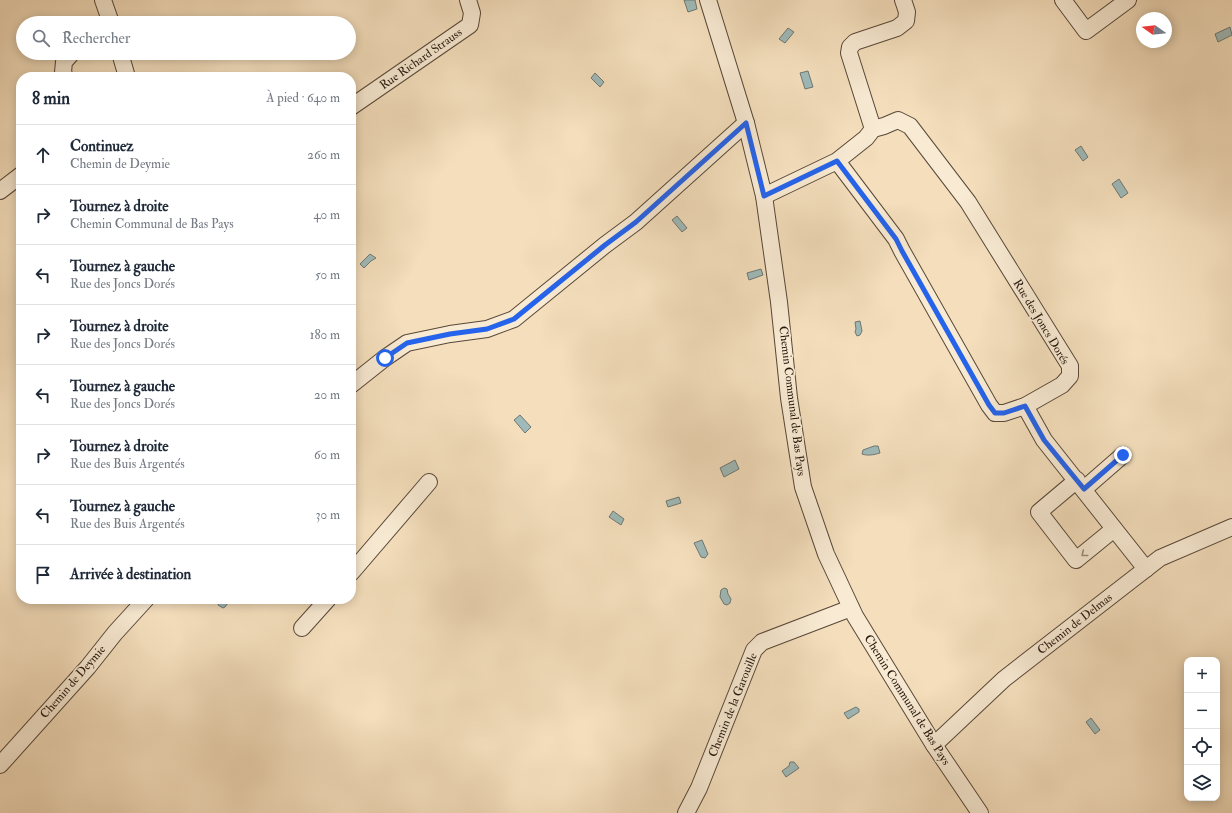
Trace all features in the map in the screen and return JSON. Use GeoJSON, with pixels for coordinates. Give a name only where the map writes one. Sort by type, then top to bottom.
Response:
{"type":"FeatureCollection","features":[{"type":"Feature","properties":{"kind":"street"},"geometry":{"type":"LineString","coordinates":[[103,0],[109,16]]}},
{"type":"Feature","properties":{"kind":"street","name":"Rue Richard Strauss"},"geometry":{"type":"LineString","coordinates":[[356,104],[470,25],[472,13],[468,0]]}},
{"type":"Feature","properties":{"kind":"street","name":"Chemin Communal de Bas Pays"},"geometry":{"type":"LineString","coordinates":[[708,0],[746,123],[764,196],[779,302],[788,398],[803,487],[826,554],[855,616],[934,745],[980,813]]}},
{"type":"Feature","properties":{"kind":"street"},"geometry":{"type":"LineString","coordinates":[[873,129],[849,53],[850,46],[856,42],[897,28],[906,21],[907,12],[903,0]]}},
{"type":"Feature","properties":{"kind":"street"},"geometry":{"type":"LineString","coordinates":[[1063,0],[1086,31],[1128,0]]}},
{"type":"Feature","properties":{"kind":"street"},"geometry":{"type":"LineString","coordinates":[[63,72],[64,62],[66,60]]}},
{"type":"Feature","properties":{"kind":"street"},"geometry":{"type":"LineString","coordinates":[[122,60],[126,72]]}},
{"type":"Feature","properties":{"kind":"street","name":"Rue des Joncs Dorés"},"geometry":{"type":"LineString","coordinates":[[764,196],[837,161],[866,138],[873,129],[898,120],[910,126],[968,202],[1070,366],[1070,376],[1062,384],[1025,406],[1004,413],[995,413],[989,405],[896,239],[837,161]]}},
{"type":"Feature","properties":{"kind":"street"},"geometry":{"type":"LineString","coordinates":[[356,381],[407,343],[450,334],[487,329],[514,319],[636,222],[746,123]]}},
{"type":"Feature","properties":{"kind":"street"},"geometry":{"type":"LineString","coordinates":[[0,191],[16,179]]}},
{"type":"Feature","properties":{"kind":"street"},"geometry":{"type":"LineString","coordinates":[[1025,406],[1044,440],[1146,569]]}},
{"type":"Feature","properties":{"kind":"street"},"geometry":{"type":"LineString","coordinates":[[1114,529],[1076,560],[1039,512],[1123,455]]}},
{"type":"Feature","properties":{"kind":"street"},"geometry":{"type":"LineString","coordinates":[[356,566],[429,482]]}},
{"type":"Feature","properties":{"kind":"street","name":"Chemin de Delmas"},"geometry":{"type":"LineString","coordinates":[[934,745],[1004,678],[1160,558],[1232,528]]}},
{"type":"Feature","properties":{"kind":"street","name":"Chemin de Deymie"},"geometry":{"type":"LineString","coordinates":[[0,764],[88,667],[115,633],[141,604]]}},
{"type":"Feature","properties":{"kind":"street"},"geometry":{"type":"LineString","coordinates":[[302,628],[324,604]]}},
{"type":"Feature","properties":{"kind":"street","name":"Chemin de la Garouille"},"geometry":{"type":"LineString","coordinates":[[686,813],[699,788],[754,650],[762,642],[851,608]]}},
{"type":"Feature","properties":{"kind":"water"},"geometry":{"type":"Polygon","coordinates":[[[684,0],[695,0],[697,9],[688,12],[684,0]]]}},
{"type":"Feature","properties":{"kind":"water"},"geometry":{"type":"Polygon","coordinates":[[[1230,27],[1232,35],[1218,42],[1215,34],[1230,27]]]}},
{"type":"Feature","properties":{"kind":"water"},"geometry":{"type":"Polygon","coordinates":[[[788,28],[794,32],[785,43],[779,39],[788,28]]]}},
{"type":"Feature","properties":{"kind":"water"},"geometry":{"type":"Polygon","coordinates":[[[808,71],[813,87],[805,89],[800,73],[808,71]]]}},
{"type":"Feature","properties":{"kind":"water"},"geometry":{"type":"Polygon","coordinates":[[[595,73],[604,82],[600,87],[591,78],[595,73]]]}},
{"type":"Feature","properties":{"kind":"water"},"geometry":{"type":"Polygon","coordinates":[[[1081,146],[1088,157],[1083,161],[1075,150],[1081,146]]]}},
{"type":"Feature","properties":{"kind":"water"},"geometry":{"type":"Polygon","coordinates":[[[1119,179],[1128,193],[1121,198],[1112,184],[1119,179]]]}},
{"type":"Feature","properties":{"kind":"water"},"geometry":{"type":"Polygon","coordinates":[[[677,216],[687,228],[682,232],[672,220],[677,216]]]}},
{"type":"Feature","properties":{"kind":"water"},"geometry":{"type":"Polygon","coordinates":[[[370,254],[376,258],[364,268],[360,264],[370,254]]]}},
{"type":"Feature","properties":{"kind":"water"},"geometry":{"type":"Polygon","coordinates":[[[761,269],[763,275],[749,280],[747,273],[761,269]]]}},
{"type":"Feature","properties":{"kind":"water"},"geometry":{"type":"Polygon","coordinates":[[[860,321],[862,331],[860,335],[857,336],[855,332],[855,322],[860,321]]]}},
{"type":"Feature","properties":{"kind":"water"},"geometry":{"type":"Polygon","coordinates":[[[520,415],[531,427],[525,433],[514,420],[520,415]]]}},
{"type":"Feature","properties":{"kind":"water"},"geometry":{"type":"Polygon","coordinates":[[[878,446],[880,453],[871,455],[862,454],[863,450],[878,446]]]}},
{"type":"Feature","properties":{"kind":"water"},"geometry":{"type":"Polygon","coordinates":[[[735,460],[739,469],[724,477],[720,468],[735,460]]]}},
{"type":"Feature","properties":{"kind":"water"},"geometry":{"type":"Polygon","coordinates":[[[679,497],[681,503],[668,507],[666,501],[679,497]]]}},
{"type":"Feature","properties":{"kind":"water"},"geometry":{"type":"Polygon","coordinates":[[[613,511],[624,519],[621,525],[609,517],[613,511]]]}},
{"type":"Feature","properties":{"kind":"water"},"geometry":{"type":"Polygon","coordinates":[[[702,540],[708,554],[705,558],[701,557],[694,543],[702,540]]]}},
{"type":"Feature","properties":{"kind":"water"},"geometry":{"type":"Polygon","coordinates":[[[724,588],[727,589],[731,599],[730,603],[727,605],[724,604],[720,597],[721,590],[724,588]]]}},
{"type":"Feature","properties":{"kind":"water"},"geometry":{"type":"Polygon","coordinates":[[[218,604],[227,604],[223,608],[218,604]]]}},
{"type":"Feature","properties":{"kind":"water"},"geometry":{"type":"Polygon","coordinates":[[[856,707],[859,709],[859,712],[848,719],[844,713],[856,707]]]}},
{"type":"Feature","properties":{"kind":"water"},"geometry":{"type":"Polygon","coordinates":[[[1091,718],[1100,730],[1095,734],[1086,722],[1091,718]]]}},
{"type":"Feature","properties":{"kind":"water"},"geometry":{"type":"Polygon","coordinates":[[[790,762],[794,762],[799,768],[786,777],[782,771],[789,766],[790,762]]]}},
{"type":"Feature","properties":{"kind":"route"},"geometry":{"type":"LineString","coordinates":[[385,358],[407,343],[450,334],[487,329],[514,319],[605,245],[636,222],[746,123],[764,196],[837,161],[896,239],[989,405],[995,413],[1004,413],[1025,406],[1044,440],[1084,489],[1123,455]]}}]}
